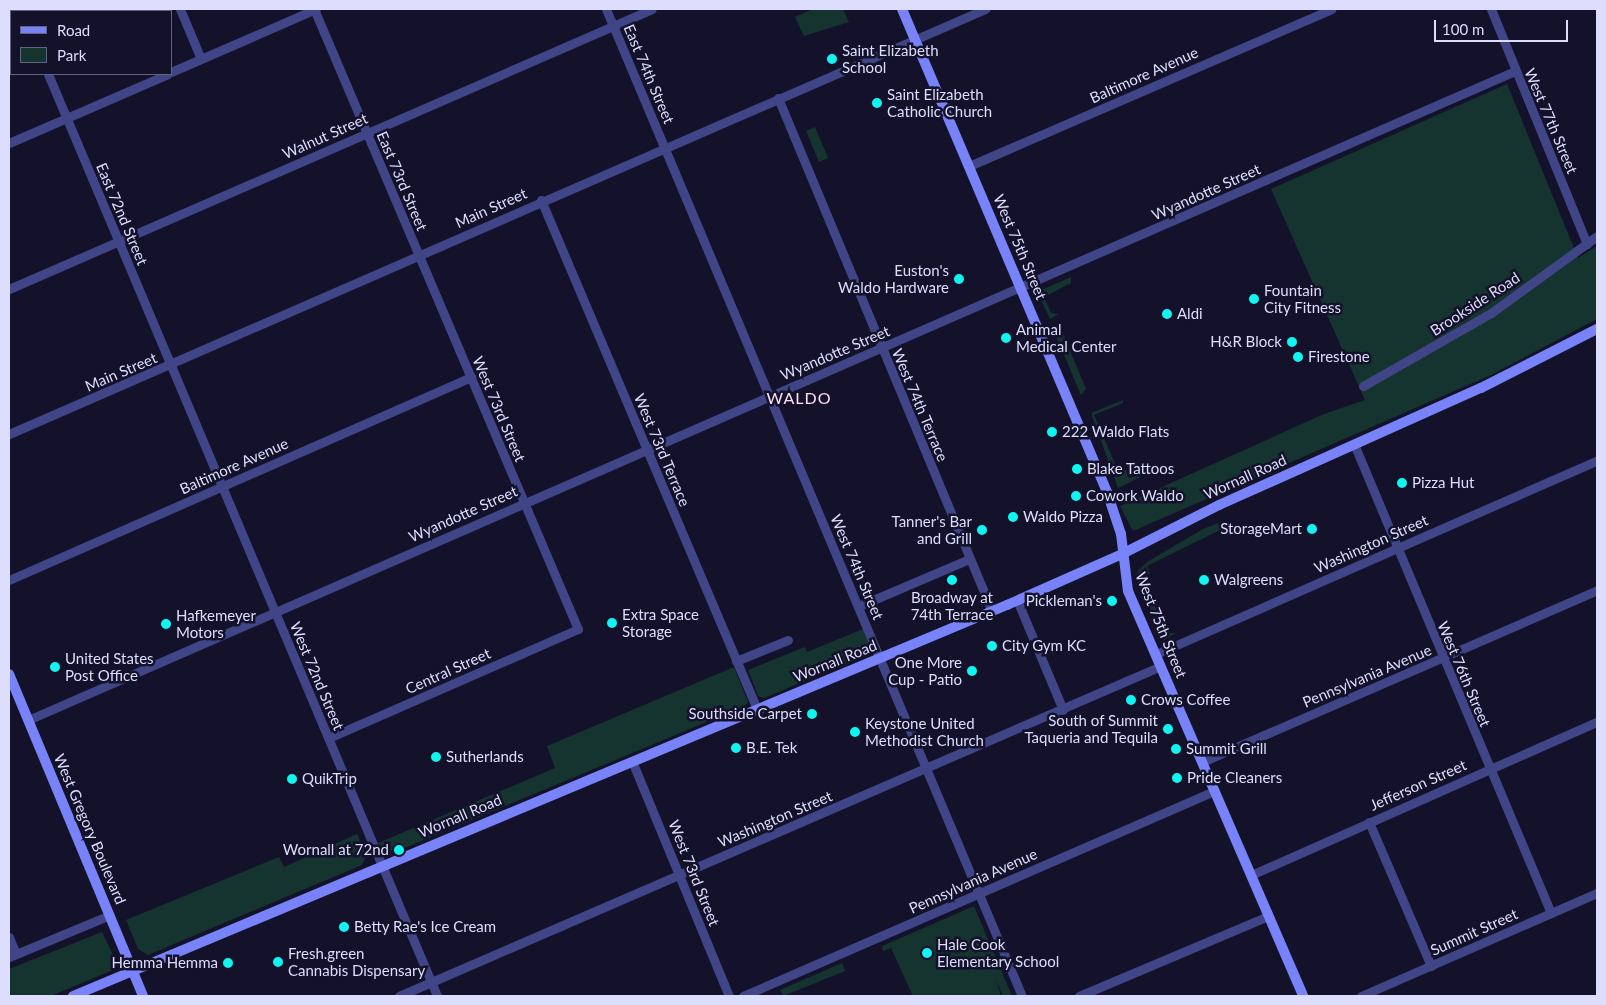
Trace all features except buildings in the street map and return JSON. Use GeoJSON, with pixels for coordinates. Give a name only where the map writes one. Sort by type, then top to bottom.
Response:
{"type":"FeatureCollection","features":[{"type":"Feature","properties":{"kind":"main road","name":"West 75th Street"},"geometry":{"type":"LineString","coordinates":[[902,9],[1107,492],[1121,534],[1128,592],[1303,996]]}},
{"type":"Feature","properties":{"kind":"main road","name":"Wornall Road"},"geometry":{"type":"LineString","coordinates":[[73,996],[384,864],[992,611],[1122,554],[1219,505],[1502,378],[1597,329]]}},
{"type":"Feature","properties":{"kind":"main road","name":"West Gregory Boulevard"},"geometry":{"type":"LineString","coordinates":[[9,674],[144,996]]}},
{"type":"Feature","properties":{"kind":"street"},"geometry":{"type":"LineString","coordinates":[[180,9],[201,59]]}},
{"type":"Feature","properties":{"kind":"street"},"geometry":{"type":"LineString","coordinates":[[172,72],[315,9]]}},
{"type":"Feature","properties":{"kind":"street","name":"East 73rd Street"},"geometry":{"type":"LineString","coordinates":[[315,9],[418,254]]}},
{"type":"Feature","properties":{"kind":"street","name":"East 74th Street"},"geometry":{"type":"LineString","coordinates":[[606,9],[666,149]]}},
{"type":"Feature","properties":{"kind":"street","name":"Walnut Street"},"geometry":{"type":"LineString","coordinates":[[9,289],[652,9]]}},
{"type":"Feature","properties":{"kind":"street","name":"Main Street"},"geometry":{"type":"LineString","coordinates":[[9,434],[172,366],[418,254],[541,200],[666,149],[778,98],[985,9]]}},
{"type":"Feature","properties":{"kind":"street","name":"Baltimore Avenue"},"geometry":{"type":"LineString","coordinates":[[969,166],[1331,9]]}},
{"type":"Feature","properties":{"kind":"street","name":"West 77th Street"},"geometry":{"type":"LineString","coordinates":[[1491,9],[1587,244]]}},
{"type":"Feature","properties":{"kind":"street","name":"Wyandotte Street"},"geometry":{"type":"LineString","coordinates":[[28,720],[1515,71]]}},
{"type":"Feature","properties":{"kind":"street","name":"East 72nd Street"},"geometry":{"type":"LineString","coordinates":[[48,75],[172,366]]}},
{"type":"Feature","properties":{"kind":"street"},"geometry":{"type":"LineString","coordinates":[[9,143],[166,75]]}},
{"type":"Feature","properties":{"kind":"street","name":"West 74th Terrace"},"geometry":{"type":"LineString","coordinates":[[778,98],[881,349],[992,611]]}},
{"type":"Feature","properties":{"kind":"street","name":"West 74th Street"},"geometry":{"type":"LineString","coordinates":[[666,149],[1022,996]]}},
{"type":"Feature","properties":{"kind":"street","name":"West 73rd Terrace"},"geometry":{"type":"LineString","coordinates":[[541,200],[757,709]]}},
{"type":"Feature","properties":{"kind":"street","name":"Brookside Road"},"geometry":{"type":"LineString","coordinates":[[1363,386],[1491,313],[1597,236]]}},
{"type":"Feature","properties":{"kind":"street","name":"West 73rd Street"},"geometry":{"type":"LineString","coordinates":[[418,254],[578,629]]}},
{"type":"Feature","properties":{"kind":"street","name":"West 72nd Street"},"geometry":{"type":"LineString","coordinates":[[172,366],[275,613],[384,864],[437,996]]}},
{"type":"Feature","properties":{"kind":"street","name":"Baltimore Avenue"},"geometry":{"type":"LineString","coordinates":[[9,580],[471,377]]}},
{"type":"Feature","properties":{"kind":"street","name":"West 76th Street"},"geometry":{"type":"LineString","coordinates":[[1354,444],[1442,659],[1551,913]]}},
{"type":"Feature","properties":{"kind":"street","name":"Washington Street"},"geometry":{"type":"LineString","coordinates":[[1156,654],[1597,460]]}},
{"type":"Feature","properties":{"kind":"street"},"geometry":{"type":"LineString","coordinates":[[859,606],[969,559]]}},
{"type":"Feature","properties":{"kind":"street","name":"Pennsylvania Avenue"},"geometry":{"type":"LineString","coordinates":[[1202,762],[1597,590]]}},
{"type":"Feature","properties":{"kind":"street"},"geometry":{"type":"LineString","coordinates":[[1017,600],[1063,710]]}},
{"type":"Feature","properties":{"kind":"street","name":"Central Street"},"geometry":{"type":"LineString","coordinates":[[329,738],[578,629]]}},
{"type":"Feature","properties":{"kind":"street"},"geometry":{"type":"LineString","coordinates":[[736,660],[788,640]]}},
{"type":"Feature","properties":{"kind":"street","name":"Washington Street"},"geometry":{"type":"LineString","coordinates":[[399,996],[927,769],[1161,666]]}},
{"type":"Feature","properties":{"kind":"street","name":"Jefferson Street"},"geometry":{"type":"LineString","coordinates":[[1250,875],[1597,722]]}},
{"type":"Feature","properties":{"kind":"street","name":"West 73rd Street"},"geometry":{"type":"LineString","coordinates":[[632,761],[729,996]]}},
{"type":"Feature","properties":{"kind":"street","name":"Pennsylvania Avenue"},"geometry":{"type":"LineString","coordinates":[[743,996],[1214,791]]}},
{"type":"Feature","properties":{"kind":"street"},"geometry":{"type":"LineString","coordinates":[[1369,822],[1431,966]]}},
{"type":"Feature","properties":{"kind":"street","name":"Summit Street"},"geometry":{"type":"LineString","coordinates":[[1362,996],[1597,893]]}},
{"type":"Feature","properties":{"kind":"street"},"geometry":{"type":"LineString","coordinates":[[9,937],[13,955],[110,915]]}},
{"type":"Feature","properties":{"kind":"street"},"geometry":{"type":"LineString","coordinates":[[1079,996],[1268,916]]}},
{"type":"Feature","properties":{"kind":"green space"},"geometry":{"type":"Polygon","coordinates":[[[813,9],[843,9],[849,22],[804,36],[795,17],[813,9]]]}},
{"type":"Feature","properties":{"kind":"green space"},"geometry":{"type":"Polygon","coordinates":[[[1507,84],[1578,258],[1597,246],[1597,319],[1491,375],[1133,531],[1120,506],[1324,414],[1365,400],[1271,189],[1507,84]]]}},
{"type":"Feature","properties":{"kind":"green space"},"geometry":{"type":"Polygon","coordinates":[[[815,127],[828,158],[819,162],[806,131],[815,127]]]}},
{"type":"Feature","properties":{"kind":"green space"},"geometry":{"type":"Polygon","coordinates":[[[1071,277],[1071,283],[1044,297],[1051,313],[1059,314],[1050,319],[1037,292],[1071,277]]]}},
{"type":"Feature","properties":{"kind":"green space"},"geometry":{"type":"Polygon","coordinates":[[[1061,329],[1086,389],[1081,395],[1056,336],[1055,332],[1061,329]]]}},
{"type":"Feature","properties":{"kind":"green space"},"geometry":{"type":"Polygon","coordinates":[[[1123,400],[1123,403],[1094,415],[1117,468],[1124,467],[1129,478],[1153,471],[1118,488],[1091,413],[1123,400]]]}},
{"type":"Feature","properties":{"kind":"green space"},"geometry":{"type":"Polygon","coordinates":[[[1219,523],[1220,530],[1147,566],[1150,573],[1142,578],[1167,633],[1176,633],[1164,640],[1137,578],[1138,571],[1147,562],[1203,529],[1219,523]]]}},
{"type":"Feature","properties":{"kind":"green space"},"geometry":{"type":"Polygon","coordinates":[[[863,629],[871,648],[870,654],[764,698],[758,696],[748,670],[805,647],[807,652],[863,629]]]}},
{"type":"Feature","properties":{"kind":"green space"},"geometry":{"type":"Polygon","coordinates":[[[734,667],[748,702],[745,706],[395,852],[380,847],[378,843],[555,768],[547,746],[734,667]]]}},
{"type":"Feature","properties":{"kind":"green space"},"geometry":{"type":"Polygon","coordinates":[[[357,834],[366,855],[362,865],[148,955],[138,949],[126,920],[279,857],[284,867],[357,834]]]}},
{"type":"Feature","properties":{"kind":"green space"},"geometry":{"type":"Polygon","coordinates":[[[974,906],[1012,996],[1003,996],[996,980],[1001,996],[913,996],[891,948],[883,951],[882,946],[974,906]]]}},
{"type":"Feature","properties":{"kind":"green space"},"geometry":{"type":"Polygon","coordinates":[[[102,932],[116,961],[113,970],[51,996],[9,996],[9,969],[102,932]]]}},
{"type":"Feature","properties":{"kind":"green space"},"geometry":{"type":"Polygon","coordinates":[[[842,963],[845,971],[783,996],[780,990],[842,963]]]}},
{"type":"Feature","properties":{"kind":"place","name":"Saint Elizabeth School"},"geometry":{"type":"Point","coordinates":[832,59]}},
{"type":"Feature","properties":{"kind":"place","name":"Saint Elizabeth Catholic Church"},"geometry":{"type":"Point","coordinates":[877,103]}},
{"type":"Feature","properties":{"kind":"place","name":"Euston's Waldo Hardware"},"geometry":{"type":"Point","coordinates":[959,279]}},
{"type":"Feature","properties":{"kind":"place","name":"Fountain City Fitness"},"geometry":{"type":"Point","coordinates":[1254,299]}},
{"type":"Feature","properties":{"kind":"place","name":"Aldi"},"geometry":{"type":"Point","coordinates":[1167,314]}},
{"type":"Feature","properties":{"kind":"place","name":"Animal Medical Center"},"geometry":{"type":"Point","coordinates":[1006,338]}},
{"type":"Feature","properties":{"kind":"place","name":"H&R Block"},"geometry":{"type":"Point","coordinates":[1292,342]}},
{"type":"Feature","properties":{"kind":"place","name":"Firestone"},"geometry":{"type":"Point","coordinates":[1298,357]}},
{"type":"Feature","properties":{"kind":"place","name":"222 Waldo Flats"},"geometry":{"type":"Point","coordinates":[1052,432]}},
{"type":"Feature","properties":{"kind":"place","name":"Blake Tattoos"},"geometry":{"type":"Point","coordinates":[1077,469]}},
{"type":"Feature","properties":{"kind":"place","name":"Pizza Hut"},"geometry":{"type":"Point","coordinates":[1402,483]}},
{"type":"Feature","properties":{"kind":"place","name":"Cowork Waldo"},"geometry":{"type":"Point","coordinates":[1076,496]}},
{"type":"Feature","properties":{"kind":"place","name":"Waldo Pizza"},"geometry":{"type":"Point","coordinates":[1013,517]}},
{"type":"Feature","properties":{"kind":"place","name":"StorageMart"},"geometry":{"type":"Point","coordinates":[1312,529]}},
{"type":"Feature","properties":{"kind":"place","name":"Tanner's Bar and Grill"},"geometry":{"type":"Point","coordinates":[982,530]}},
{"type":"Feature","properties":{"kind":"place","name":"Broadway at 74th Terrace"},"geometry":{"type":"Point","coordinates":[952,580]}},
{"type":"Feature","properties":{"kind":"place","name":"Walgreens"},"geometry":{"type":"Point","coordinates":[1204,580]}},
{"type":"Feature","properties":{"kind":"place","name":"Pickleman's"},"geometry":{"type":"Point","coordinates":[1112,601]}},
{"type":"Feature","properties":{"kind":"place","name":"Extra Space Storage"},"geometry":{"type":"Point","coordinates":[612,623]}},
{"type":"Feature","properties":{"kind":"place","name":"Hafkemeyer Motors"},"geometry":{"type":"Point","coordinates":[166,624]}},
{"type":"Feature","properties":{"kind":"place","name":"City Gym KC"},"geometry":{"type":"Point","coordinates":[992,646]}},
{"type":"Feature","properties":{"kind":"place","name":"United States Post Office"},"geometry":{"type":"Point","coordinates":[55,667]}},
{"type":"Feature","properties":{"kind":"place","name":"One More Cup - Patio"},"geometry":{"type":"Point","coordinates":[972,671]}},
{"type":"Feature","properties":{"kind":"place","name":"Crows Coffee"},"geometry":{"type":"Point","coordinates":[1131,700]}},
{"type":"Feature","properties":{"kind":"place","name":"Southside Carpet"},"geometry":{"type":"Point","coordinates":[812,714]}},
{"type":"Feature","properties":{"kind":"place","name":"South of Summit Taqueria and Tequila"},"geometry":{"type":"Point","coordinates":[1168,729]}},
{"type":"Feature","properties":{"kind":"place","name":"Keystone United Methodist Church"},"geometry":{"type":"Point","coordinates":[855,732]}},
{"type":"Feature","properties":{"kind":"place","name":"B.E. Tek"},"geometry":{"type":"Point","coordinates":[736,748]}},
{"type":"Feature","properties":{"kind":"place","name":"Summit Grill"},"geometry":{"type":"Point","coordinates":[1176,749]}},
{"type":"Feature","properties":{"kind":"place","name":"Sutherlands"},"geometry":{"type":"Point","coordinates":[436,757]}},
{"type":"Feature","properties":{"kind":"place","name":"Pride Cleaners"},"geometry":{"type":"Point","coordinates":[1177,778]}},
{"type":"Feature","properties":{"kind":"place","name":"QuikTrip"},"geometry":{"type":"Point","coordinates":[292,779]}},
{"type":"Feature","properties":{"kind":"place","name":"Wornall at 72nd"},"geometry":{"type":"Point","coordinates":[399,850]}},
{"type":"Feature","properties":{"kind":"place","name":"Betty Rae's Ice Cream"},"geometry":{"type":"Point","coordinates":[344,927]}},
{"type":"Feature","properties":{"kind":"place","name":"Hale Cook Elementary School"},"geometry":{"type":"Point","coordinates":[927,953]}},
{"type":"Feature","properties":{"kind":"place","name":"Fresh.green Cannabis Dispensary"},"geometry":{"type":"Point","coordinates":[278,962]}},
{"type":"Feature","properties":{"kind":"place","name":"Hemma Hemma"},"geometry":{"type":"Point","coordinates":[228,963]}},
{"type":"Feature","properties":{"kind":"district","name":"WALDO"},"geometry":{"type":"Point","coordinates":[799,398]}}]}
